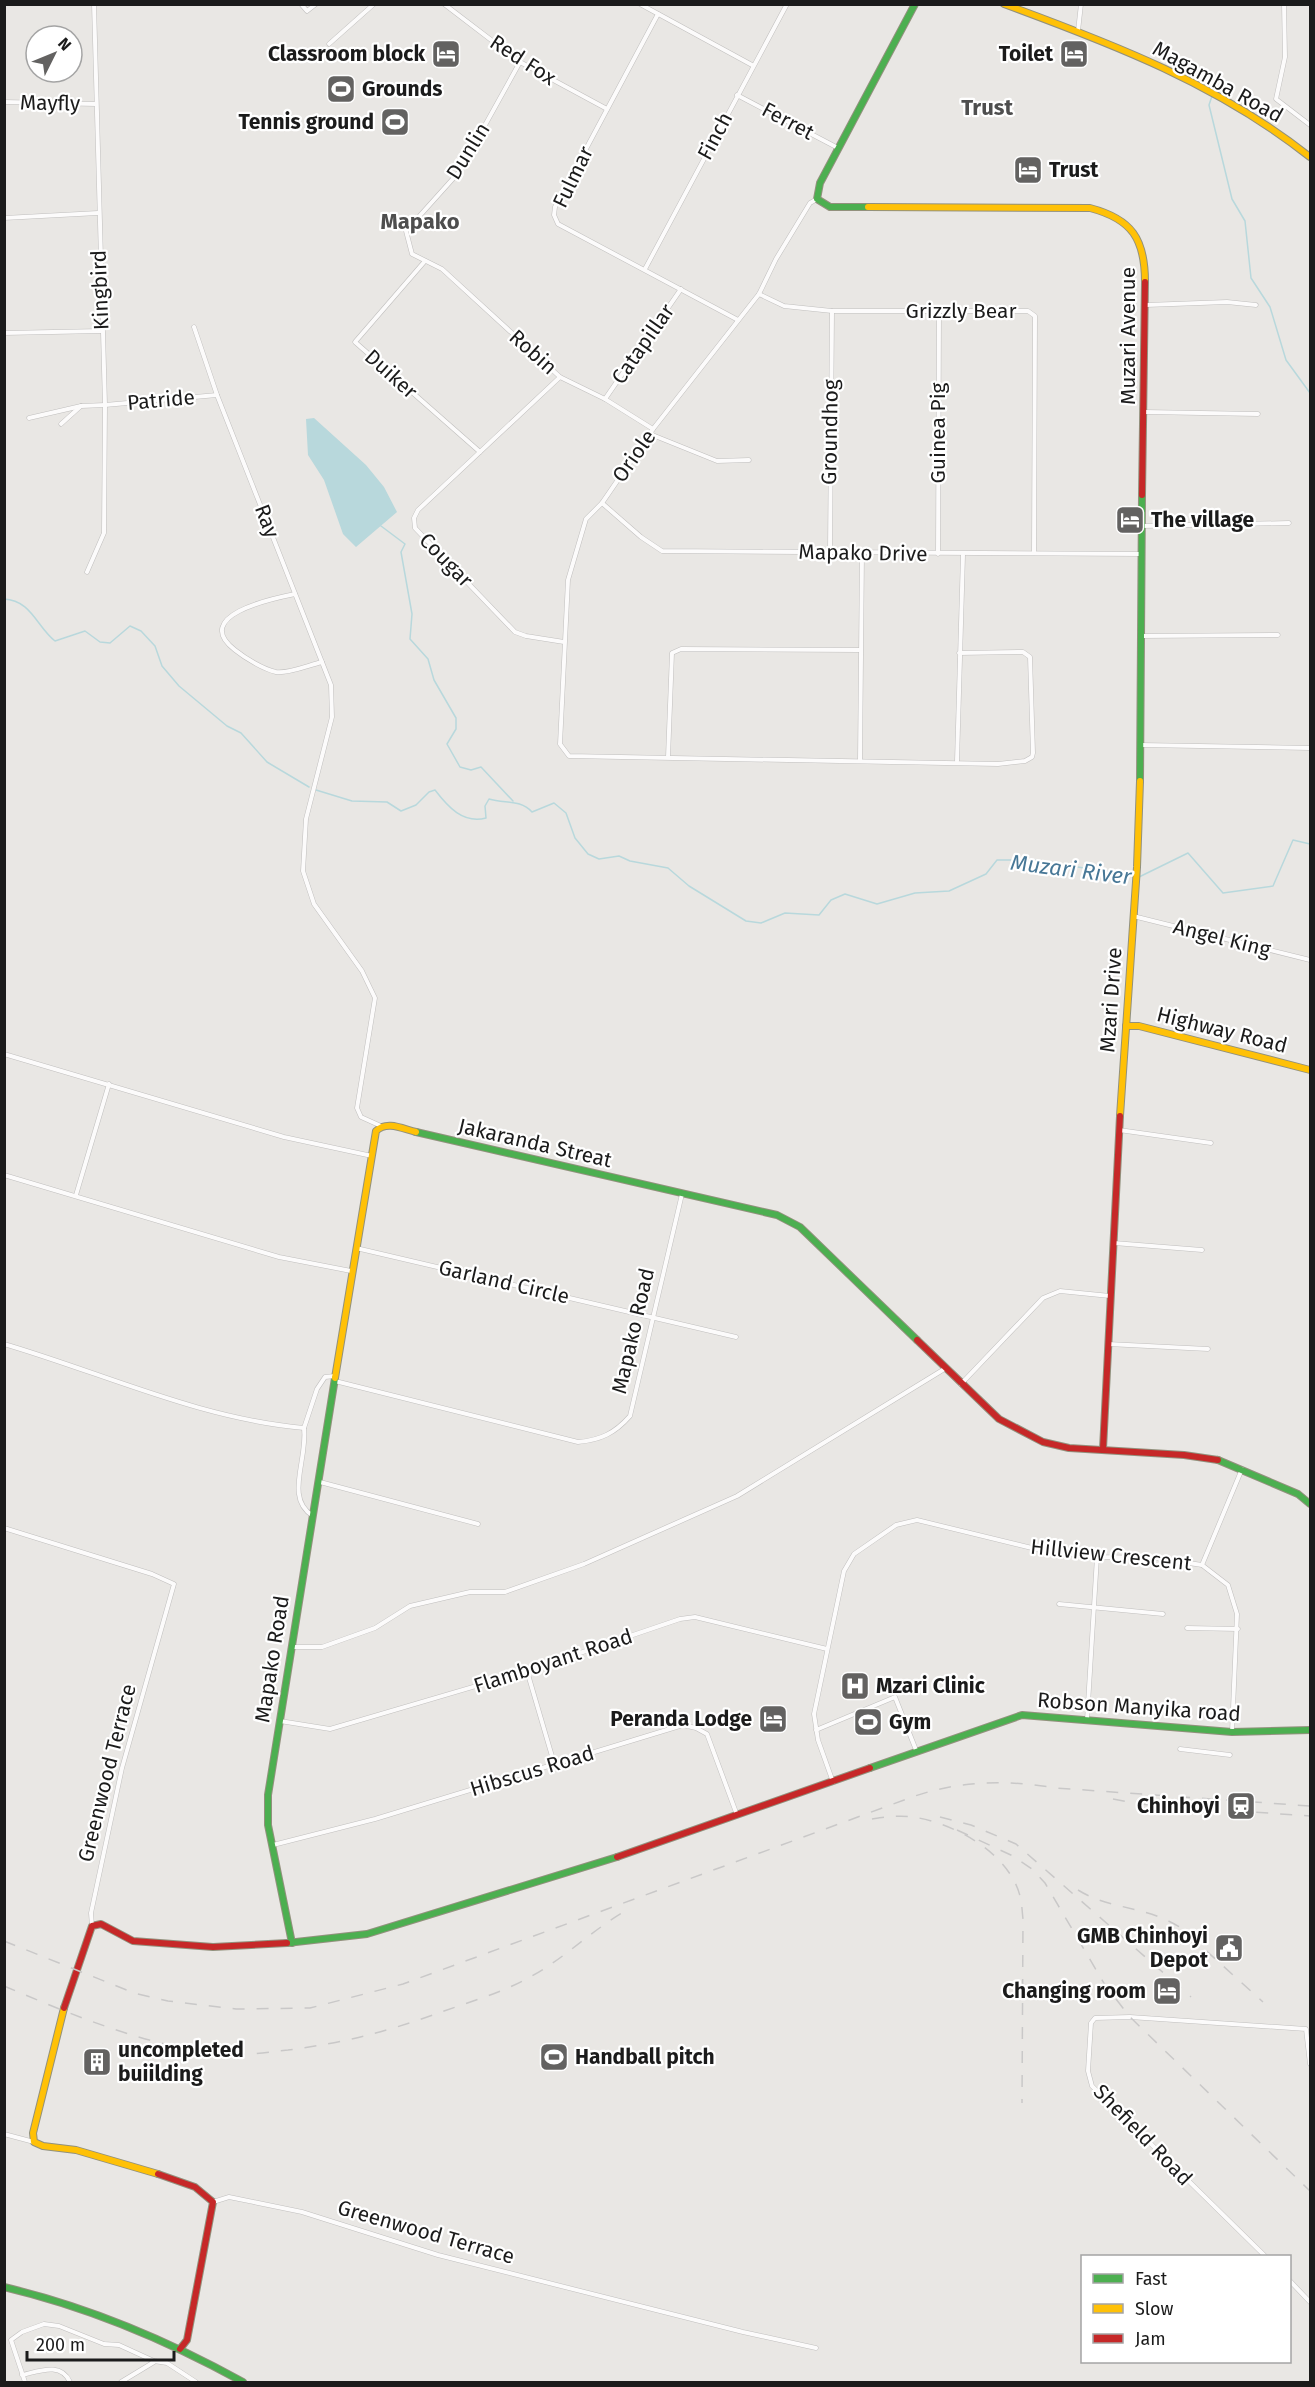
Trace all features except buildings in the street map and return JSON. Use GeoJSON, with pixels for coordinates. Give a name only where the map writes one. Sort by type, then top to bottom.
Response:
{"type":"FeatureCollection","features":[{"type":"Feature","properties":{"kind":"main road"},"geometry":{"type":"LineString","coordinates":[[817,199],[820,183],[915,4]]}},
{"type":"Feature","properties":{"kind":"main road","name":"Magamba Road"},"geometry":{"type":"LineString","coordinates":[[1004,4],[1174,71],[1251,113],[1311,157]]}},
{"type":"Feature","properties":{"kind":"main road","name":"Muzari Avenue"},"geometry":{"type":"LineString","coordinates":[[817,199],[830,207],[1090,208],[1113,213],[1127,223],[1137,236],[1145,261],[1142,554]]}},
{"type":"Feature","properties":{"kind":"main road","name":"Mzari Drive"},"geometry":{"type":"LineString","coordinates":[[1103,1449],[1119,1130],[1137,867],[1141,745],[1142,554]]}},
{"type":"Feature","properties":{"kind":"main road","name":"Highway Road"},"geometry":{"type":"LineString","coordinates":[[1126,1026],[1139,1026],[1311,1070]]}},
{"type":"Feature","properties":{"kind":"main road","name":"Jakaranda Streat"},"geometry":{"type":"LineString","coordinates":[[381,1126],[388,1125],[777,1215],[800,1227],[999,1419],[1043,1442],[1069,1448],[1103,1449]]}},
{"type":"Feature","properties":{"kind":"main road","name":"Mapako Road"},"geometry":{"type":"LineString","coordinates":[[292,1943],[268,1825],[268,1796],[320,1482],[351,1271],[376,1131],[381,1126]]}},
{"type":"Feature","properties":{"kind":"main road"},"geometry":{"type":"LineString","coordinates":[[1103,1449],[1215,1459],[1298,1494],[1311,1504]]}},
{"type":"Feature","properties":{"kind":"main road","name":"Robson Manyika road"},"geometry":{"type":"LineString","coordinates":[[92,1926],[101,1924],[133,1941],[213,1947],[292,1943],[367,1934],[613,1858],[833,1782],[916,1750],[1022,1715],[1232,1732],[1311,1730]]}},
{"type":"Feature","properties":{"kind":"main road","name":"Greenwood Terrace"},"geometry":{"type":"LineString","coordinates":[[34,2142],[33,2133],[63,2011],[75,1970],[92,1926]]}},
{"type":"Feature","properties":{"kind":"main road"},"geometry":{"type":"LineString","coordinates":[[34,2142],[43,2146],[76,2151],[169,2177],[195,2187],[213,2202],[188,2340],[180,2349]]}},
{"type":"Feature","properties":{"kind":"main road"},"geometry":{"type":"LineString","coordinates":[[4,2288],[100,2314],[180,2349],[243,2382]]}},
{"type":"Feature","properties":{"kind":"street","name":"Kingbird"},"geometry":{"type":"LineString","coordinates":[[87,572],[104,533],[105,405],[101,332],[94,4]]}},
{"type":"Feature","properties":{"kind":"street"},"geometry":{"type":"LineString","coordinates":[[301,4],[307,11],[316,4]]}},
{"type":"Feature","properties":{"kind":"street"},"geometry":{"type":"LineString","coordinates":[[329,44],[374,4]]}},
{"type":"Feature","properties":{"kind":"street","name":"Red Fox"},"geometry":{"type":"LineString","coordinates":[[444,4],[520,62],[607,109]]}},
{"type":"Feature","properties":{"kind":"street"},"geometry":{"type":"LineString","coordinates":[[640,4],[752,65]]}},
{"type":"Feature","properties":{"kind":"street","name":"Finch"},"geometry":{"type":"LineString","coordinates":[[645,269],[752,65],[787,4]]}},
{"type":"Feature","properties":{"kind":"street"},"geometry":{"type":"LineString","coordinates":[[1078,32],[1081,4]]}},
{"type":"Feature","properties":{"kind":"street"},"geometry":{"type":"LineString","coordinates":[[1284,4],[1285,57],[1276,99],[1311,125]]}},
{"type":"Feature","properties":{"kind":"street","name":"Fulmar"},"geometry":{"type":"LineString","coordinates":[[658,14],[555,207],[554,215],[558,224],[738,320]]}},
{"type":"Feature","properties":{"kind":"street","name":"Dunlin"},"geometry":{"type":"LineString","coordinates":[[425,261],[412,254],[406,231],[459,172],[520,62]]}},
{"type":"Feature","properties":{"kind":"street","name":"Ferret"},"geometry":{"type":"LineString","coordinates":[[737,95],[838,148]]}},
{"type":"Feature","properties":{"kind":"street","name":"Mayfly"},"geometry":{"type":"LineString","coordinates":[[4,102],[96,104]]}},
{"type":"Feature","properties":{"kind":"street","name":"Oriole"},"geometry":{"type":"LineString","coordinates":[[668,757],[569,756],[564,753],[560,744],[568,580],[586,519],[602,503],[654,429],[759,294],[776,259],[810,203],[817,199]]}},
{"type":"Feature","properties":{"kind":"street"},"geometry":{"type":"LineString","coordinates":[[4,218],[98,213]]}},
{"type":"Feature","properties":{"kind":"street","name":"Robin"},"geometry":{"type":"LineString","coordinates":[[425,261],[442,269],[560,377],[605,399],[654,429]]}},
{"type":"Feature","properties":{"kind":"street","name":"Duiker"},"geometry":{"type":"LineString","coordinates":[[425,261],[355,342],[480,452]]}},
{"type":"Feature","properties":{"kind":"street","name":"Catapillar"},"geometry":{"type":"LineString","coordinates":[[605,399],[681,289]]}},
{"type":"Feature","properties":{"kind":"street","name":"Grizzly Bear"},"geometry":{"type":"LineString","coordinates":[[759,294],[784,306],[832,311],[1028,311],[1035,316],[1034,553]]}},
{"type":"Feature","properties":{"kind":"street"},"geometry":{"type":"LineString","coordinates":[[1146,305],[1227,302],[1256,305]]}},
{"type":"Feature","properties":{"kind":"street","name":"Groundhog"},"geometry":{"type":"LineString","coordinates":[[830,552],[832,311]]}},
{"type":"Feature","properties":{"kind":"street","name":"Guinea Pig"},"geometry":{"type":"LineString","coordinates":[[938,554],[939,312]]}},
{"type":"Feature","properties":{"kind":"street","name":"Ray"},"geometry":{"type":"LineString","coordinates":[[194,327],[217,395],[331,685],[332,717],[306,819],[303,871],[314,904],[362,971],[375,998],[357,1108],[361,1117],[381,1126]]}},
{"type":"Feature","properties":{"kind":"street"},"geometry":{"type":"LineString","coordinates":[[4,333],[101,332]]}},
{"type":"Feature","properties":{"kind":"street","name":"Cougar"},"geometry":{"type":"LineString","coordinates":[[560,377],[418,510],[414,518],[415,528],[515,632],[564,642]]}},
{"type":"Feature","properties":{"kind":"street","name":"Patride"},"geometry":{"type":"LineString","coordinates":[[29,418],[81,406],[217,395]]}},
{"type":"Feature","properties":{"kind":"street"},"geometry":{"type":"LineString","coordinates":[[61,424],[81,406]]}},
{"type":"Feature","properties":{"kind":"street"},"geometry":{"type":"LineString","coordinates":[[1145,412],[1258,414]]}},
{"type":"Feature","properties":{"kind":"street"},"geometry":{"type":"LineString","coordinates":[[650,435],[717,461],[749,460]]}},
{"type":"Feature","properties":{"kind":"street","name":"Mapako Drive"},"geometry":{"type":"LineString","coordinates":[[602,503],[641,537],[662,551],[963,555],[1142,554]]}},
{"type":"Feature","properties":{"kind":"street"},"geometry":{"type":"LineString","coordinates":[[1142,526],[1289,523]]}},
{"type":"Feature","properties":{"kind":"street"},"geometry":{"type":"LineString","coordinates":[[860,760],[862,553]]}},
{"type":"Feature","properties":{"kind":"street"},"geometry":{"type":"LineString","coordinates":[[957,761],[963,555]]}},
{"type":"Feature","properties":{"kind":"street"},"geometry":{"type":"LineString","coordinates":[[295,594],[253,606],[229,618],[221,625],[220,632],[225,643],[240,655],[277,672],[322,662]]}},
{"type":"Feature","properties":{"kind":"street"},"geometry":{"type":"LineString","coordinates":[[1140,636],[1278,635]]}},
{"type":"Feature","properties":{"kind":"street"},"geometry":{"type":"LineString","coordinates":[[860,650],[681,649],[672,653],[668,757],[957,761],[998,764],[1025,761],[1032,757],[1030,657],[1023,652],[959,653]]}},
{"type":"Feature","properties":{"kind":"street"},"geometry":{"type":"LineString","coordinates":[[1141,745],[1311,748]]}},
{"type":"Feature","properties":{"kind":"street","name":"Angel King"},"geometry":{"type":"LineString","coordinates":[[1133,916],[1311,960]]}},
{"type":"Feature","properties":{"kind":"street"},"geometry":{"type":"LineString","coordinates":[[4,1054],[284,1137],[372,1156]]}},
{"type":"Feature","properties":{"kind":"street"},"geometry":{"type":"LineString","coordinates":[[76,1195],[109,1084]]}},
{"type":"Feature","properties":{"kind":"street"},"geometry":{"type":"LineString","coordinates":[[1119,1130],[1211,1143]]}},
{"type":"Feature","properties":{"kind":"street"},"geometry":{"type":"LineString","coordinates":[[4,1175],[279,1257],[351,1271]]}},
{"type":"Feature","properties":{"kind":"street","name":"Mapako Road"},"geometry":{"type":"LineString","coordinates":[[334,1378],[578,1442],[597,1441],[618,1430],[630,1416],[682,1194]]}},
{"type":"Feature","properties":{"kind":"street"},"geometry":{"type":"LineString","coordinates":[[1114,1243],[1202,1250]]}},
{"type":"Feature","properties":{"kind":"street","name":"Garland Circle"},"geometry":{"type":"LineString","coordinates":[[356,1248],[736,1337]]}},
{"type":"Feature","properties":{"kind":"street"},"geometry":{"type":"LineString","coordinates":[[961,1384],[1042,1298],[1060,1291],[1110,1296]]}},
{"type":"Feature","properties":{"kind":"street"},"geometry":{"type":"LineString","coordinates":[[4,1344],[110,1380],[211,1409],[304,1428]]}},
{"type":"Feature","properties":{"kind":"street"},"geometry":{"type":"LineString","coordinates":[[1108,1344],[1208,1349]]}},
{"type":"Feature","properties":{"kind":"street"},"geometry":{"type":"LineString","coordinates":[[291,1647],[322,1647],[375,1628],[410,1606],[470,1592],[505,1592],[584,1564],[737,1496],[946,1368]]}},
{"type":"Feature","properties":{"kind":"street"},"geometry":{"type":"LineString","coordinates":[[313,1516],[298,1502],[297,1494],[306,1445],[304,1428],[317,1389],[325,1377],[334,1378]]}},
{"type":"Feature","properties":{"kind":"street"},"geometry":{"type":"LineString","coordinates":[[1202,1565],[1242,1469]]}},
{"type":"Feature","properties":{"kind":"street"},"geometry":{"type":"LineString","coordinates":[[320,1482],[478,1524]]}},
{"type":"Feature","properties":{"kind":"street","name":"Hillview Crescent"},"geometry":{"type":"LineString","coordinates":[[833,1782],[816,1730],[814,1714],[844,1571],[854,1554],[896,1525],[916,1520],[1040,1550],[1097,1557],[1156,1558],[1202,1565],[1228,1585],[1238,1614],[1232,1732]]}},
{"type":"Feature","properties":{"kind":"street","name":"Greenwood Terrace"},"geometry":{"type":"LineString","coordinates":[[4,1528],[152,1574],[174,1584],[122,1768],[91,1913],[92,1926]]}},
{"type":"Feature","properties":{"kind":"street"},"geometry":{"type":"LineString","coordinates":[[1087,1720],[1097,1557]]}},
{"type":"Feature","properties":{"kind":"street"},"geometry":{"type":"LineString","coordinates":[[1059,1604],[1163,1614]]}},
{"type":"Feature","properties":{"kind":"street","name":"Flamboyant Road"},"geometry":{"type":"LineString","coordinates":[[279,1721],[330,1729],[528,1671],[680,1619],[695,1617],[827,1649]]}},
{"type":"Feature","properties":{"kind":"street"},"geometry":{"type":"LineString","coordinates":[[1187,1628],[1238,1629]]}},
{"type":"Feature","properties":{"kind":"street"},"geometry":{"type":"LineString","coordinates":[[528,1671],[554,1763]]}},
{"type":"Feature","properties":{"kind":"street"},"geometry":{"type":"LineString","coordinates":[[816,1730],[895,1697],[916,1750]]}},
{"type":"Feature","properties":{"kind":"street","name":"Hibscus Road"},"geometry":{"type":"LineString","coordinates":[[273,1845],[375,1820],[683,1725],[707,1734],[737,1816]]}},
{"type":"Feature","properties":{"kind":"street"},"geometry":{"type":"LineString","coordinates":[[1180,1749],[1230,1755]]}},
{"type":"Feature","properties":{"kind":"street","name":"Shefield Road"},"geometry":{"type":"LineString","coordinates":[[1264,2255],[1092,2086],[1088,2071],[1091,2023],[1095,2018],[1130,2017],[1306,2029],[1311,2064]]}},
{"type":"Feature","properties":{"kind":"street"},"geometry":{"type":"LineString","coordinates":[[4,2134],[34,2142]]}},
{"type":"Feature","properties":{"kind":"street","name":"Greenwood Terrace"},"geometry":{"type":"LineString","coordinates":[[213,2202],[229,2197],[302,2212],[438,2255],[721,2327],[816,2348]]}},
{"type":"Feature","properties":{"kind":"street"},"geometry":{"type":"LineString","coordinates":[[1291,2282],[1311,2302]]}},
{"type":"Feature","properties":{"kind":"street"},"geometry":{"type":"LineString","coordinates":[[25,2382],[11,2340],[22,2331],[44,2324],[59,2326],[104,2344],[118,2345],[154,2361],[167,2363],[196,2382]]}},
{"type":"Feature","properties":{"kind":"street"},"geometry":{"type":"LineString","coordinates":[[121,2382],[154,2361]]}},
{"type":"Feature","properties":{"kind":"street"},"geometry":{"type":"LineString","coordinates":[[22,2375],[54,2368],[67,2375],[70,2382]]}},
{"type":"Feature","properties":{"kind":"water"},"geometry":{"type":"Polygon","coordinates":[[[314,418],[366,465],[384,487],[397,512],[356,547],[343,534],[324,480],[308,455],[306,419],[314,418]]]}},
{"type":"Feature","properties":{"kind":"waterway"},"geometry":{"type":"LineString","coordinates":[[1212,96],[1209,105],[1232,199],[1245,221],[1251,278],[1270,307],[1286,360],[1310,393]]}},
{"type":"Feature","properties":{"kind":"waterway"},"geometry":{"type":"LineString","coordinates":[[381,526],[405,544],[401,552],[412,614],[410,639],[428,659],[434,680],[456,718],[456,729],[447,744],[460,767],[471,770],[481,767],[513,801]]}},
{"type":"Feature","properties":{"kind":"waterway"},"geometry":{"type":"LineString","coordinates":[[4,599],[21,604],[55,641],[85,631],[100,642],[110,643],[130,626],[141,631],[155,646],[162,666],[179,686],[227,726],[241,733],[267,762],[309,787]]}},
{"type":"Feature","properties":{"kind":"waterway","name":"Muzari River"},"geometry":{"type":"LineString","coordinates":[[316,790],[352,801],[387,802],[401,811],[416,805],[429,792],[435,790],[457,813],[470,819],[486,818],[485,806],[489,799],[517,803],[532,812],[554,803],[566,813],[575,838],[588,854],[599,859],[619,856],[630,861],[668,868],[689,886],[746,921],[761,923],[785,913],[819,915],[831,900],[845,894],[877,904],[915,893],[949,891],[986,874],[997,860],[1033,860],[1135,876]]}},
{"type":"Feature","properties":{"kind":"waterway","name":"Muzari River"},"geometry":{"type":"LineString","coordinates":[[1139,877],[1188,853],[1223,893],[1273,886],[1293,840],[1310,844]]}},
{"type":"Feature","properties":{"kind":"railway"},"geometry":{"type":"LineString","coordinates":[[4,1941],[134,1993],[168,2001],[236,2009],[310,2008],[403,1984],[915,1796],[950,1787],[1003,1783],[1310,1806]]}},
{"type":"Feature","properties":{"kind":"railway"},"geometry":{"type":"LineString","coordinates":[[1113,1799],[1139,1804],[1310,1816]]}},
{"type":"Feature","properties":{"kind":"railway"},"geometry":{"type":"LineString","coordinates":[[872,1819],[908,1816],[929,1820],[962,1833],[992,1854],[1014,1881],[1021,1899],[1023,1919],[1022,2103]]}},
{"type":"Feature","properties":{"kind":"railway"},"geometry":{"type":"LineString","coordinates":[[940,1817],[971,1825],[1016,1844],[1191,1997]]}},
{"type":"Feature","properties":{"kind":"railway"},"geometry":{"type":"LineString","coordinates":[[957,1830],[1013,1856],[1032,1869],[1045,1883],[1105,1985],[1130,2017],[1310,2191]]}},
{"type":"Feature","properties":{"kind":"railway"},"geometry":{"type":"LineString","coordinates":[[1078,1890],[1103,1901],[1154,1915],[1181,1928],[1263,2002]]}},
{"type":"Feature","properties":{"kind":"railway"},"geometry":{"type":"LineString","coordinates":[[4,1986],[112,2029],[168,2045],[233,2054],[288,2050],[344,2041],[379,2032],[507,1988],[543,1970],[627,1910]]}},
{"type":"Feature","properties":{"kind":"traffic: fast"},"geometry":{"type":"LineString","coordinates":[[868,207],[830,207],[817,199],[820,183],[915,4]]}},
{"type":"Feature","properties":{"kind":"traffic: fast"},"geometry":{"type":"LineString","coordinates":[[1140,781],[1142,495]]}},
{"type":"Feature","properties":{"kind":"traffic: fast"},"geometry":{"type":"LineString","coordinates":[[416,1132],[777,1215],[800,1227],[917,1340]]}},
{"type":"Feature","properties":{"kind":"traffic: fast"},"geometry":{"type":"LineString","coordinates":[[292,1943],[268,1825],[268,1795],[335,1378]]}},
{"type":"Feature","properties":{"kind":"traffic: fast"},"geometry":{"type":"LineString","coordinates":[[1218,1460],[1298,1494],[1310,1504]]}},
{"type":"Feature","properties":{"kind":"traffic: fast"},"geometry":{"type":"LineString","coordinates":[[870,1768],[1022,1715],[1232,1732],[1310,1730]]}},
{"type":"Feature","properties":{"kind":"traffic: fast"},"geometry":{"type":"LineString","coordinates":[[287,1943],[367,1934],[617,1857]]}},
{"type":"Feature","properties":{"kind":"traffic: fast"},"geometry":{"type":"LineString","coordinates":[[4,2287],[67,2304],[127,2326],[186,2352],[243,2382]]}},
{"type":"Feature","properties":{"kind":"traffic: slow"},"geometry":{"type":"LineString","coordinates":[[1004,4],[1163,68],[1239,108],[1310,157]]}},
{"type":"Feature","properties":{"kind":"traffic: slow"},"geometry":{"type":"LineString","coordinates":[[868,207],[1090,208],[1116,218],[1133,233],[1142,254],[1145,282]]}},
{"type":"Feature","properties":{"kind":"traffic: slow"},"geometry":{"type":"LineString","coordinates":[[1120,1116],[1137,867],[1140,781]]}},
{"type":"Feature","properties":{"kind":"traffic: slow"},"geometry":{"type":"LineString","coordinates":[[1126,1026],[1139,1026],[1310,1070]]}},
{"type":"Feature","properties":{"kind":"traffic: slow"},"geometry":{"type":"LineString","coordinates":[[335,1378],[376,1131],[390,1126],[416,1132]]}},
{"type":"Feature","properties":{"kind":"traffic: slow"},"geometry":{"type":"LineString","coordinates":[[64,2008],[33,2133],[34,2142],[43,2146],[76,2150],[158,2174]]}},
{"type":"Feature","properties":{"kind":"traffic: jam"},"geometry":{"type":"LineString","coordinates":[[1142,495],[1145,282]]}},
{"type":"Feature","properties":{"kind":"traffic: jam"},"geometry":{"type":"LineString","coordinates":[[1103,1449],[1120,1116]]}},
{"type":"Feature","properties":{"kind":"traffic: jam"},"geometry":{"type":"LineString","coordinates":[[917,1340],[999,1419],[1043,1442],[1069,1448],[1184,1455],[1218,1460]]}},
{"type":"Feature","properties":{"kind":"traffic: jam"},"geometry":{"type":"LineString","coordinates":[[617,1857],[870,1768]]}},
{"type":"Feature","properties":{"kind":"traffic: jam"},"geometry":{"type":"LineString","coordinates":[[64,2008],[92,1926],[101,1924],[133,1941],[213,1947],[287,1943]]}},
{"type":"Feature","properties":{"kind":"traffic: jam"},"geometry":{"type":"LineString","coordinates":[[158,2174],[195,2187],[213,2202],[187,2340],[180,2349]]}},
{"type":"Feature","properties":{"kind":"place","name":"Classroom block"},"geometry":{"type":"Point","coordinates":[446,54]}},
{"type":"Feature","properties":{"kind":"place","name":"Toilet"},"geometry":{"type":"Point","coordinates":[1074,54]}},
{"type":"Feature","properties":{"kind":"place","name":"Grounds"},"geometry":{"type":"Point","coordinates":[341,89]}},
{"type":"Feature","properties":{"kind":"place","name":"Tennis ground"},"geometry":{"type":"Point","coordinates":[395,122]}},
{"type":"Feature","properties":{"kind":"place","name":"Trust"},"geometry":{"type":"Point","coordinates":[1028,170]}},
{"type":"Feature","properties":{"kind":"place","name":"The village"},"geometry":{"type":"Point","coordinates":[1130,520]}},
{"type":"Feature","properties":{"kind":"place","name":"Mzari Clinic"},"geometry":{"type":"Point","coordinates":[855,1686]}},
{"type":"Feature","properties":{"kind":"place","name":"Peranda Lodge"},"geometry":{"type":"Point","coordinates":[773,1719]}},
{"type":"Feature","properties":{"kind":"place","name":"Gym"},"geometry":{"type":"Point","coordinates":[868,1722]}},
{"type":"Feature","properties":{"kind":"place","name":"Chinhoyi"},"geometry":{"type":"Point","coordinates":[1241,1806]}},
{"type":"Feature","properties":{"kind":"place","name":"GMB Chinhoyi Depot"},"geometry":{"type":"Point","coordinates":[1229,1948]}},
{"type":"Feature","properties":{"kind":"place","name":"Changing room"},"geometry":{"type":"Point","coordinates":[1167,1991]}},
{"type":"Feature","properties":{"kind":"place","name":"Handball pitch"},"geometry":{"type":"Point","coordinates":[554,2057]}},
{"type":"Feature","properties":{"kind":"place","name":"uncompleted buiilding"},"geometry":{"type":"Point","coordinates":[97,2062]}},
{"type":"Feature","properties":{"kind":"district","name":"Trust"},"geometry":{"type":"Point","coordinates":[987,107]}},
{"type":"Feature","properties":{"kind":"district","name":"Mapako"},"geometry":{"type":"Point","coordinates":[420,221]}}]}
